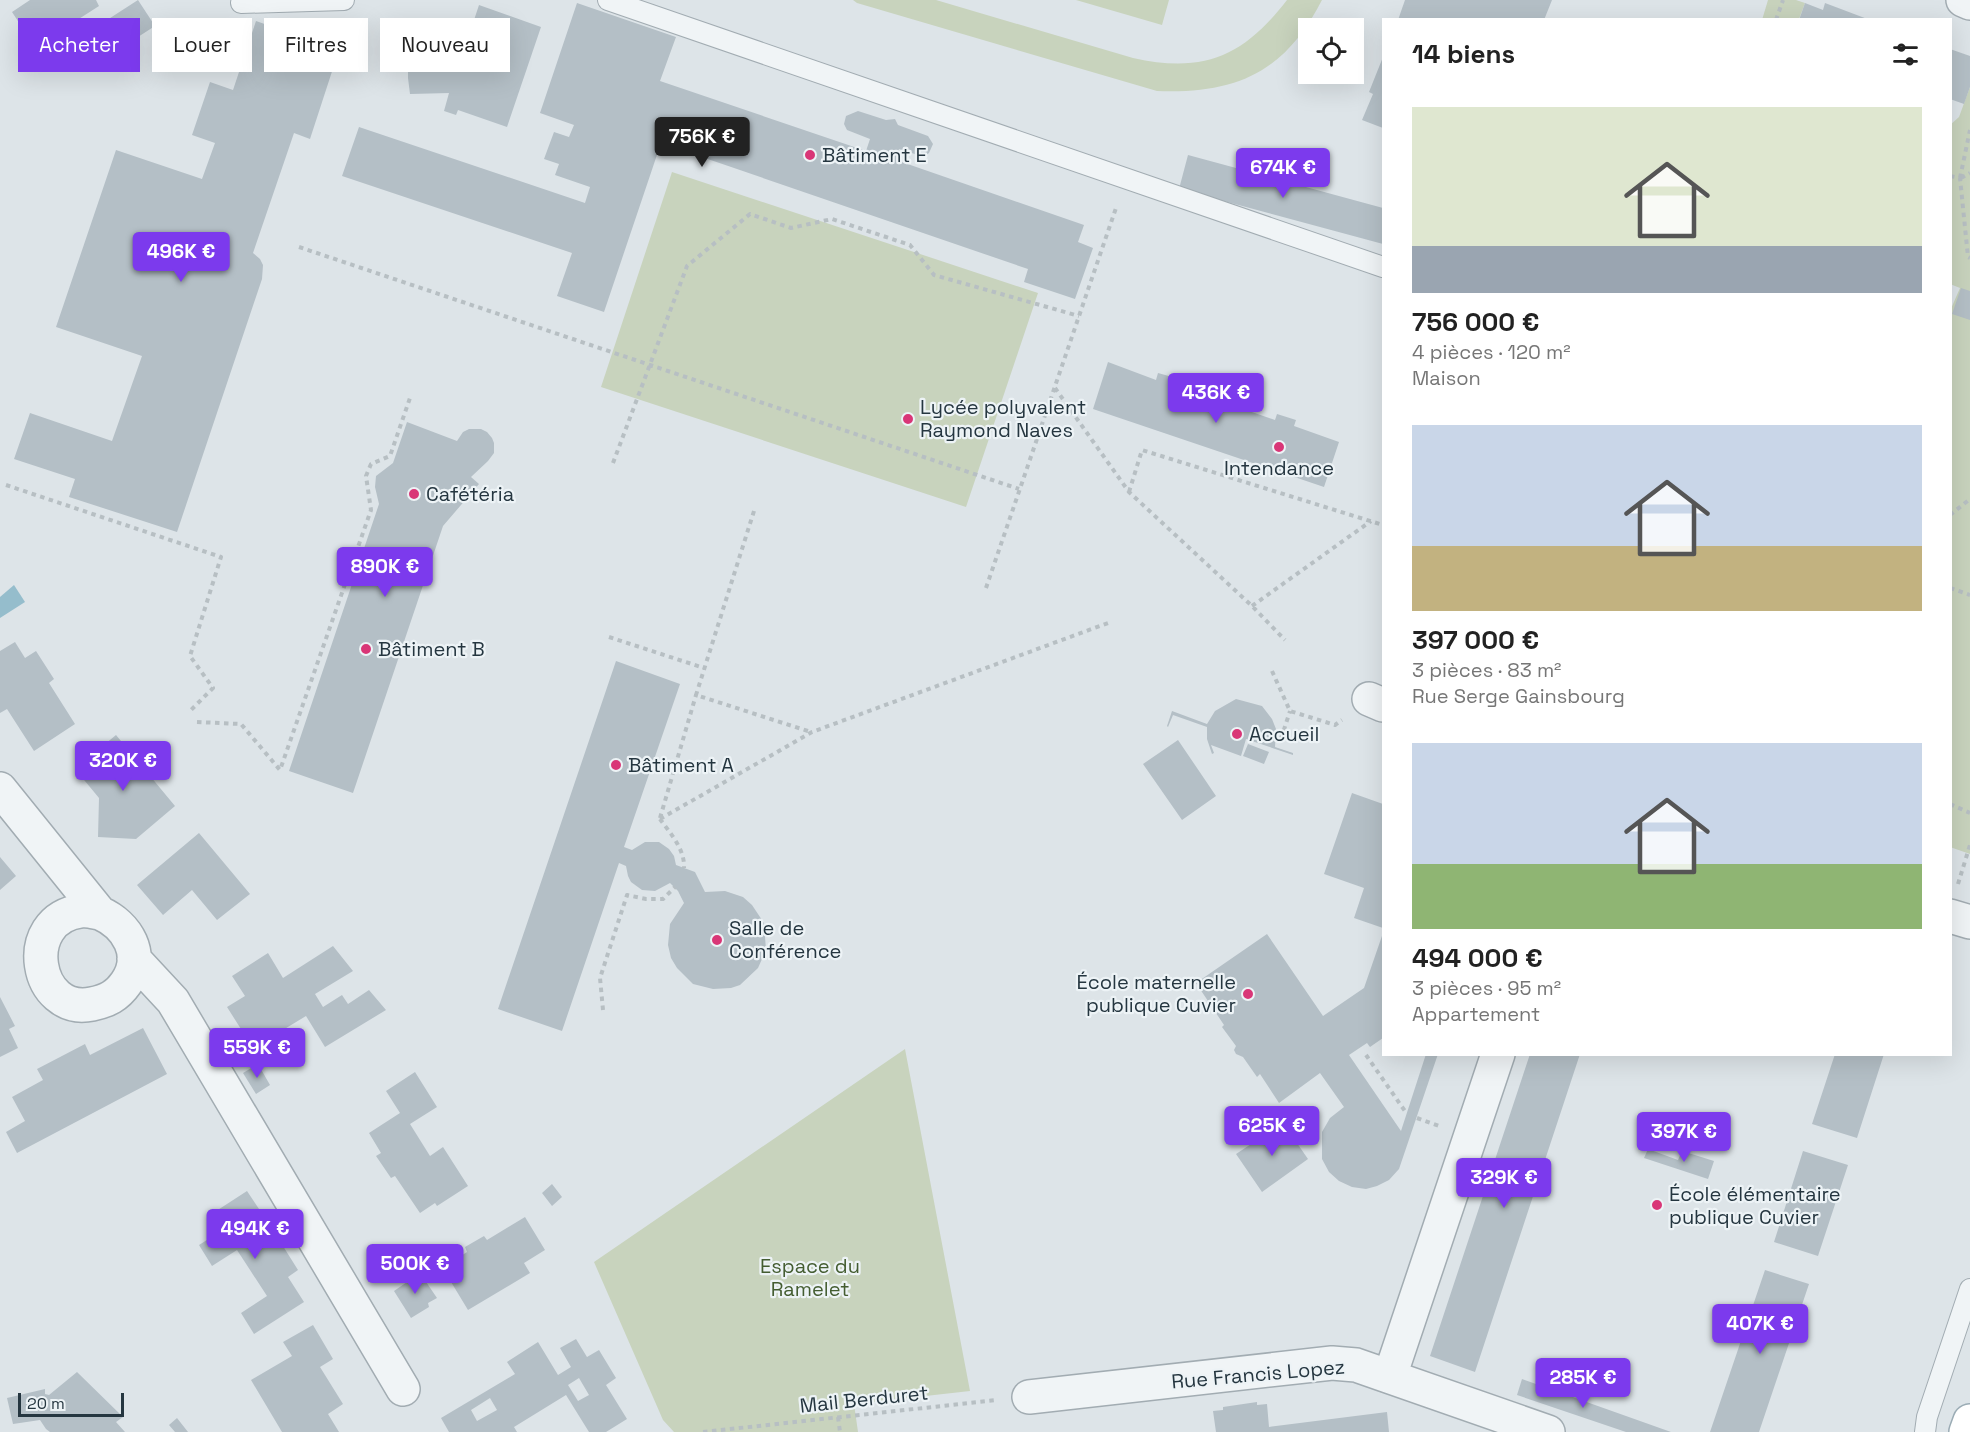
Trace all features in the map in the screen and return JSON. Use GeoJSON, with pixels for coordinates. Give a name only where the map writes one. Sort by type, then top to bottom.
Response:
{"type":"FeatureCollection","features":[{"type":"Feature","properties":{"kind":"main road"},"geometry":{"type":"LineString","coordinates":[[1966,1432],[1970,1422]]}},
{"type":"Feature","properties":{"kind":"street"},"geometry":{"type":"LineString","coordinates":[[1963,0],[1970,3]]}},
{"type":"Feature","properties":{"kind":"street"},"geometry":{"type":"LineString","coordinates":[[0,789],[100,913]]}},
{"type":"Feature","properties":{"kind":"street"},"geometry":{"type":"LineString","coordinates":[[1953,903],[1970,922]]}},
{"type":"Feature","properties":{"kind":"street"},"geometry":{"type":"LineString","coordinates":[[82,911],[100,913],[114,919],[125,930],[132,944],[135,959],[130,977],[120,992],[105,1002],[87,1005],[69,1002],[54,993],[44,978],[39,961],[42,943],[51,928],[65,916],[82,911]]}},
{"type":"Feature","properties":{"kind":"street"},"geometry":{"type":"LineString","coordinates":[[135,959],[173,1001],[403,1389]]}},
{"type":"Feature","properties":{"kind":"street"},"geometry":{"type":"LineString","coordinates":[[1390,1376],[1497,1056]]}},
{"type":"Feature","properties":{"kind":"street","name":"Rue Francis Lopez"},"geometry":{"type":"LineString","coordinates":[[1029,1397],[1332,1363],[1356,1365],[1548,1432]]}},
{"type":"Feature","properties":{"kind":"lane"},"geometry":{"type":"LineString","coordinates":[[241,3],[344,0]]}},
{"type":"Feature","properties":{"kind":"lane"},"geometry":{"type":"LineString","coordinates":[[608,0],[1382,267]]}},
{"type":"Feature","properties":{"kind":"lane"},"geometry":{"type":"LineString","coordinates":[[1925,1432],[1927,1417],[1970,1289]]}},
{"type":"Feature","properties":{"kind":"path"},"geometry":{"type":"LineString","coordinates":[[1777,18],[1783,0]]}},
{"type":"Feature","properties":{"kind":"path"},"geometry":{"type":"LineString","coordinates":[[1970,130],[1960,178],[1968,257],[1970,258]]}},
{"type":"Feature","properties":{"kind":"path"},"geometry":{"type":"LineString","coordinates":[[1952,176],[1960,178],[1970,173]]}},
{"type":"Feature","properties":{"kind":"path"},"geometry":{"type":"LineString","coordinates":[[986,588],[1126,179]]}},
{"type":"Feature","properties":{"kind":"path"},"geometry":{"type":"LineString","coordinates":[[612,463],[687,266],[750,214],[791,228],[832,219],[909,245],[934,275],[1078,316]]}},
{"type":"Feature","properties":{"kind":"path"},"geometry":{"type":"LineString","coordinates":[[299,247],[1020,489]]}},
{"type":"Feature","properties":{"kind":"path"},"geometry":{"type":"LineString","coordinates":[[1054,387],[1129,492],[1252,606],[1285,640]]}},
{"type":"Feature","properties":{"kind":"path"},"geometry":{"type":"LineString","coordinates":[[197,723],[241,724],[280,770],[371,510],[366,476],[371,464],[390,456],[411,395]]}},
{"type":"Feature","properties":{"kind":"path"},"geometry":{"type":"LineString","coordinates":[[1129,492],[1142,450],[1382,525]]}},
{"type":"Feature","properties":{"kind":"path"},"geometry":{"type":"LineString","coordinates":[[6,485],[221,558],[190,656],[213,688],[189,712]]}},
{"type":"Feature","properties":{"kind":"path"},"geometry":{"type":"LineString","coordinates":[[1952,513],[1970,499]]}},
{"type":"Feature","properties":{"kind":"path"},"geometry":{"type":"LineString","coordinates":[[660,819],[704,668],[754,511]]}},
{"type":"Feature","properties":{"kind":"path"},"geometry":{"type":"LineString","coordinates":[[1252,606],[1372,521]]}},
{"type":"Feature","properties":{"kind":"path"},"geometry":{"type":"LineString","coordinates":[[1952,589],[1970,595]]}},
{"type":"Feature","properties":{"kind":"path"},"geometry":{"type":"LineString","coordinates":[[660,819],[812,732],[1108,624]]}},
{"type":"Feature","properties":{"kind":"path"},"geometry":{"type":"LineString","coordinates":[[609,637],[704,668]]}},
{"type":"Feature","properties":{"kind":"path"},"geometry":{"type":"LineString","coordinates":[[1272,671],[1290,711],[1281,739]]}},
{"type":"Feature","properties":{"kind":"path"},"geometry":{"type":"LineString","coordinates":[[696,695],[812,732]]}},
{"type":"Feature","properties":{"kind":"path"},"geometry":{"type":"LineString","coordinates":[[1290,711],[1308,716]]}},
{"type":"Feature","properties":{"kind":"path"},"geometry":{"type":"LineString","coordinates":[[1952,805],[1970,813]]}},
{"type":"Feature","properties":{"kind":"path"},"geometry":{"type":"LineString","coordinates":[[660,819],[678,844],[684,868]]}},
{"type":"Feature","properties":{"kind":"path"},"geometry":{"type":"LineString","coordinates":[[1953,903],[1970,845]]}},
{"type":"Feature","properties":{"kind":"path"},"geometry":{"type":"LineString","coordinates":[[603,1010],[600,978],[627,895],[646,899],[663,899],[675,887]]}},
{"type":"Feature","properties":{"kind":"path"},"geometry":{"type":"LineString","coordinates":[[1366,1055],[1407,1114]]}},
{"type":"Feature","properties":{"kind":"path"},"geometry":{"type":"LineString","coordinates":[[1417,1118],[1436,1124]]}},
{"type":"Feature","properties":{"kind":"path","name":"Mail Berduret"},"geometry":{"type":"LineString","coordinates":[[703,1432],[1029,1397]]}},
{"type":"Feature","properties":{"kind":"path"},"geometry":{"type":"LineString","coordinates":[[838,1417],[840,1432]]}},
{"type":"Feature","properties":{"kind":"green space"},"geometry":{"type":"Polygon","coordinates":[[[853,0],[936,0],[1133,58],[1181,64],[1220,56],[1238,47],[1255,35],[1287,0],[1322,0],[1312,18],[1298,18],[1298,38],[1292,45],[1256,74],[1235,83],[1186,91],[1157,91],[853,0]]]}},
{"type":"Feature","properties":{"kind":"green space"},"geometry":{"type":"Polygon","coordinates":[[[1076,0],[1169,0],[1162,25],[1076,0]]]}},
{"type":"Feature","properties":{"kind":"green space"},"geometry":{"type":"Polygon","coordinates":[[[1768,0],[1796,0],[1805,3],[1799,18],[1763,18],[1768,0]]]}},
{"type":"Feature","properties":{"kind":"green space"},"geometry":{"type":"Polygon","coordinates":[[[1970,87],[1970,854],[1952,848],[1952,306],[1960,288],[1952,285],[1952,123],[1959,117],[1970,87]]]}},
{"type":"Feature","properties":{"kind":"green space"},"geometry":{"type":"Polygon","coordinates":[[[672,172],[1038,293],[966,507],[601,387],[672,172]]]}},
{"type":"Feature","properties":{"kind":"green space","name":"Espace du Ramelet"},"geometry":{"type":"Polygon","coordinates":[[[905,1049],[970,1391],[854,1404],[858,1432],[674,1432],[663,1420],[594,1262],[905,1049]]]}},
{"type":"Feature","properties":{"kind":"water"},"geometry":{"type":"Polygon","coordinates":[[[14,585],[25,602],[0,618],[0,597],[14,585]]]}},
{"type":"Feature","properties":{"kind":"building"},"geometry":{"type":"Polygon","coordinates":[[[30,0],[96,0],[99,6],[80,18],[18,18],[18,21],[12,12],[30,0]]]}},
{"type":"Feature","properties":{"kind":"building"},"geometry":{"type":"Polygon","coordinates":[[[138,0],[152,21],[152,28],[140,36],[140,18],[110,18],[138,0]]]}},
{"type":"Feature","properties":{"kind":"building"},"geometry":{"type":"Polygon","coordinates":[[[1405,0],[1552,0],[1545,18],[1399,18],[1405,0]]]}},
{"type":"Feature","properties":{"kind":"building","name":"Bâtiment E"},"geometry":{"type":"Polygon","coordinates":[[[577,3],[676,37],[660,81],[866,151],[870,139],[847,130],[844,124],[846,116],[858,111],[886,120],[895,119],[898,125],[928,136],[933,144],[925,156],[899,149],[896,160],[1084,225],[1078,242],[1093,248],[1075,299],[1024,282],[1028,269],[661,143],[604,312],[557,296],[572,253],[342,176],[359,127],[585,203],[590,187],[555,175],[559,164],[544,159],[554,132],[569,137],[574,125],[540,113],[577,3]]]}},
{"type":"Feature","properties":{"kind":"building"},"geometry":{"type":"Polygon","coordinates":[[[1805,3],[1823,10],[1825,3],[1865,18],[1800,18],[1805,3]]]}},
{"type":"Feature","properties":{"kind":"building"},"geometry":{"type":"Polygon","coordinates":[[[479,5],[541,27],[507,127],[458,110],[456,115],[444,111],[449,93],[410,94],[408,72],[510,72],[510,18],[475,18],[479,5]]]}},
{"type":"Feature","properties":{"kind":"building"},"geometry":{"type":"Polygon","coordinates":[[[256,21],[264,24],[264,72],[332,72],[310,139],[294,133],[253,253],[263,265],[262,279],[177,532],[69,497],[75,479],[14,459],[30,413],[112,441],[142,356],[56,327],[116,150],[202,179],[215,143],[192,135],[210,82],[233,90],[239,72],[252,72],[252,33],[256,21]]]}},
{"type":"Feature","properties":{"kind":"building"},"geometry":{"type":"Polygon","coordinates":[[[1952,50],[1970,56],[1970,87],[1964,104],[1952,100],[1952,50]]]}},
{"type":"Feature","properties":{"kind":"building"},"geometry":{"type":"Polygon","coordinates":[[[1382,60],[1382,128],[1362,120],[1373,94],[1369,92],[1382,60]]]}},
{"type":"Feature","properties":{"kind":"building"},"geometry":{"type":"Polygon","coordinates":[[[1188,155],[1382,208],[1382,244],[1179,189],[1188,155]]]}},
{"type":"Feature","properties":{"kind":"building"},"geometry":{"type":"Polygon","coordinates":[[[1961,288],[1970,291],[1970,320],[1952,314],[1961,288]]]}},
{"type":"Feature","properties":{"kind":"building"},"geometry":{"type":"Polygon","coordinates":[[[1108,362],[1156,380],[1158,373],[1176,378],[1174,385],[1275,420],[1277,414],[1296,420],[1294,426],[1339,442],[1324,487],[1093,409],[1108,362]]]}},
{"type":"Feature","properties":{"kind":"building","name":"Bâtiment B"},"geometry":{"type":"Polygon","coordinates":[[[407,422],[457,441],[463,432],[469,429],[481,429],[492,438],[494,453],[471,477],[479,484],[443,526],[353,793],[289,771],[379,504],[375,487],[376,476],[393,463],[407,422]]]}},
{"type":"Feature","properties":{"kind":"building"},"geometry":{"type":"Polygon","coordinates":[[[15,642],[25,658],[36,651],[54,679],[49,683],[75,724],[34,751],[7,709],[0,713],[0,651],[15,642]]]}},
{"type":"Feature","properties":{"kind":"building","name":"Bâtiment A"},"geometry":{"type":"Polygon","coordinates":[[[616,661],[680,684],[624,847],[632,850],[645,842],[659,842],[669,849],[676,865],[695,872],[705,892],[725,891],[743,897],[752,905],[764,923],[766,950],[758,968],[740,985],[713,989],[693,984],[677,968],[671,958],[668,945],[670,924],[684,903],[678,891],[670,883],[655,891],[642,890],[631,882],[626,866],[619,863],[562,1031],[498,1009],[616,661]]]}},
{"type":"Feature","properties":{"kind":"building","name":"Accueil"},"geometry":{"type":"Polygon","coordinates":[[[1236,699],[1262,706],[1276,729],[1275,747],[1293,753],[1293,755],[1246,739],[1241,756],[1211,745],[1214,753],[1212,754],[1207,739],[1207,727],[1173,715],[1167,726],[1172,711],[1207,724],[1215,711],[1236,699]]]}},
{"type":"Feature","properties":{"kind":"building"},"geometry":{"type":"Polygon","coordinates":[[[116,735],[175,806],[136,839],[98,837],[99,798],[75,769],[116,735]]]}},
{"type":"Feature","properties":{"kind":"building"},"geometry":{"type":"Polygon","coordinates":[[[1178,740],[1216,796],[1182,820],[1143,764],[1178,740]]]}},
{"type":"Feature","properties":{"kind":"building"},"geometry":{"type":"Polygon","coordinates":[[[1248,744],[1269,752],[1264,764],[1243,756],[1248,744]]]}},
{"type":"Feature","properties":{"kind":"building"},"geometry":{"type":"Polygon","coordinates":[[[1352,793],[1382,804],[1382,928],[1354,918],[1364,888],[1324,874],[1352,793]]]}},
{"type":"Feature","properties":{"kind":"building"},"geometry":{"type":"Polygon","coordinates":[[[199,833],[250,894],[217,920],[192,890],[163,915],[137,885],[199,833]]]}},
{"type":"Feature","properties":{"kind":"building"},"geometry":{"type":"Polygon","coordinates":[[[0,857],[16,876],[0,890],[0,857]]]}},
{"type":"Feature","properties":{"kind":"building"},"geometry":{"type":"Polygon","coordinates":[[[1267,934],[1323,1016],[1364,988],[1382,936],[1382,1039],[1370,1047],[1367,1043],[1349,1055],[1401,1131],[1425,1056],[1437,1056],[1399,1169],[1389,1180],[1366,1189],[1352,1187],[1339,1181],[1329,1172],[1322,1159],[1322,1132],[1330,1118],[1344,1107],[1320,1073],[1279,1103],[1260,1074],[1257,1077],[1243,1057],[1236,1054],[1234,1050],[1236,1046],[1196,983],[1267,934]]]}},
{"type":"Feature","properties":{"kind":"building"},"geometry":{"type":"Polygon","coordinates":[[[333,946],[353,971],[315,994],[323,1007],[342,995],[348,1004],[369,990],[386,1010],[325,1047],[306,1016],[253,1048],[227,1007],[245,996],[232,976],[268,953],[283,978],[333,946]]]}},
{"type":"Feature","properties":{"kind":"building"},"geometry":{"type":"Polygon","coordinates":[[[0,997],[15,1026],[9,1029],[18,1048],[0,1057],[0,997]]]}},
{"type":"Feature","properties":{"kind":"building"},"geometry":{"type":"Polygon","coordinates":[[[143,1028],[167,1074],[17,1153],[6,1132],[25,1121],[12,1097],[43,1080],[37,1069],[85,1044],[90,1055],[143,1028]]]}},
{"type":"Feature","properties":{"kind":"building"},"geometry":{"type":"Polygon","coordinates":[[[1529,1056],[1579,1056],[1475,1372],[1430,1356],[1529,1056]]]}},
{"type":"Feature","properties":{"kind":"building"},"geometry":{"type":"Polygon","coordinates":[[[1834,1056],[1883,1056],[1857,1138],[1812,1124],[1834,1056]]]}},
{"type":"Feature","properties":{"kind":"building"},"geometry":{"type":"Polygon","coordinates":[[[258,1064],[270,1085],[256,1094],[243,1073],[258,1064]]]}},
{"type":"Feature","properties":{"kind":"building"},"geometry":{"type":"Polygon","coordinates":[[[415,1072],[437,1107],[410,1124],[430,1156],[443,1147],[468,1186],[437,1206],[435,1203],[420,1213],[395,1176],[391,1178],[376,1156],[381,1153],[369,1133],[400,1113],[386,1091],[415,1072]]]}},
{"type":"Feature","properties":{"kind":"building"},"geometry":{"type":"Polygon","coordinates":[[[1283,1123],[1308,1159],[1262,1192],[1236,1154],[1283,1123]]]}},
{"type":"Feature","properties":{"kind":"building"},"geometry":{"type":"Polygon","coordinates":[[[1648,1149],[1678,1160],[1682,1151],[1714,1161],[1708,1179],[1644,1158],[1648,1149]]]}},
{"type":"Feature","properties":{"kind":"building"},"geometry":{"type":"Polygon","coordinates":[[[1803,1151],[1848,1165],[1818,1256],[1774,1242],[1803,1151]]]}},
{"type":"Feature","properties":{"kind":"building"},"geometry":{"type":"Polygon","coordinates":[[[552,1184],[562,1197],[552,1206],[542,1193],[552,1184]]]}},
{"type":"Feature","properties":{"kind":"building"},"geometry":{"type":"Polygon","coordinates":[[[247,1191],[259,1209],[249,1214],[261,1233],[271,1227],[298,1270],[288,1277],[304,1302],[254,1334],[241,1313],[267,1296],[237,1250],[212,1266],[199,1245],[221,1231],[210,1215],[247,1191]]]}},
{"type":"Feature","properties":{"kind":"building"},"geometry":{"type":"Polygon","coordinates":[[[525,1217],[545,1250],[524,1263],[530,1273],[468,1310],[445,1272],[459,1263],[456,1259],[467,1252],[465,1247],[484,1236],[487,1240],[525,1217]]]}},
{"type":"Feature","properties":{"kind":"building"},"geometry":{"type":"Polygon","coordinates":[[[1765,1270],[1809,1284],[1759,1432],[1710,1432],[1765,1270]]]}},
{"type":"Feature","properties":{"kind":"building"},"geometry":{"type":"Polygon","coordinates":[[[420,1273],[437,1298],[428,1303],[429,1307],[411,1318],[394,1291],[420,1273]]]}},
{"type":"Feature","properties":{"kind":"building"},"geometry":{"type":"Polygon","coordinates":[[[313,1325],[333,1359],[320,1367],[343,1404],[328,1414],[339,1432],[282,1432],[251,1380],[292,1356],[283,1342],[313,1325]]]}},
{"type":"Feature","properties":{"kind":"building"},"geometry":{"type":"Polygon","coordinates":[[[576,1339],[587,1357],[599,1350],[616,1378],[606,1385],[627,1419],[606,1432],[589,1432],[566,1395],[514,1427],[517,1432],[449,1432],[441,1418],[515,1374],[507,1362],[538,1342],[558,1375],[571,1367],[560,1348],[576,1339]],[[579,1378],[568,1385],[578,1401],[589,1395],[579,1378]],[[490,1398],[471,1410],[477,1421],[497,1410],[490,1398]]]}},
{"type":"Feature","properties":{"kind":"building"},"geometry":{"type":"Polygon","coordinates":[[[77,1372],[123,1417],[116,1422],[125,1432],[50,1432],[40,1420],[13,1424],[7,1398],[45,1389],[45,1394],[49,1395],[77,1372]]]}},
{"type":"Feature","properties":{"kind":"building"},"geometry":{"type":"Polygon","coordinates":[[[1522,1379],[1671,1432],[1626,1432],[1517,1395],[1522,1379]]]}},
{"type":"Feature","properties":{"kind":"building"},"geometry":{"type":"Polygon","coordinates":[[[1257,1402],[1257,1405],[1267,1404],[1269,1427],[1387,1412],[1389,1432],[1216,1432],[1213,1411],[1223,1410],[1223,1407],[1257,1402]]]}},
{"type":"Feature","properties":{"kind":"building"},"geometry":{"type":"Polygon","coordinates":[[[177,1418],[188,1432],[175,1432],[169,1425],[177,1418]]]}},
{"type":"Feature","properties":{"kind":"place","name":"Bâtiment E"},"geometry":{"type":"Point","coordinates":[810,155]}},
{"type":"Feature","properties":{"kind":"place","name":"Lycée polyvalent Raymond Naves"},"geometry":{"type":"Point","coordinates":[908,419]}},
{"type":"Feature","properties":{"kind":"place","name":"Intendance"},"geometry":{"type":"Point","coordinates":[1279,447]}},
{"type":"Feature","properties":{"kind":"place","name":"Cafétéria"},"geometry":{"type":"Point","coordinates":[414,494]}},
{"type":"Feature","properties":{"kind":"place","name":"Bâtiment B"},"geometry":{"type":"Point","coordinates":[366,649]}},
{"type":"Feature","properties":{"kind":"place","name":"Accueil"},"geometry":{"type":"Point","coordinates":[1237,734]}},
{"type":"Feature","properties":{"kind":"place","name":"Bâtiment A"},"geometry":{"type":"Point","coordinates":[616,765]}},
{"type":"Feature","properties":{"kind":"place","name":"Salle de Conférence"},"geometry":{"type":"Point","coordinates":[717,940]}},
{"type":"Feature","properties":{"kind":"place","name":"École maternelle publique Cuvier"},"geometry":{"type":"Point","coordinates":[1248,994]}},
{"type":"Feature","properties":{"kind":"place","name":"École élémentaire publique Cuvier"},"geometry":{"type":"Point","coordinates":[1657,1205]}}]}
